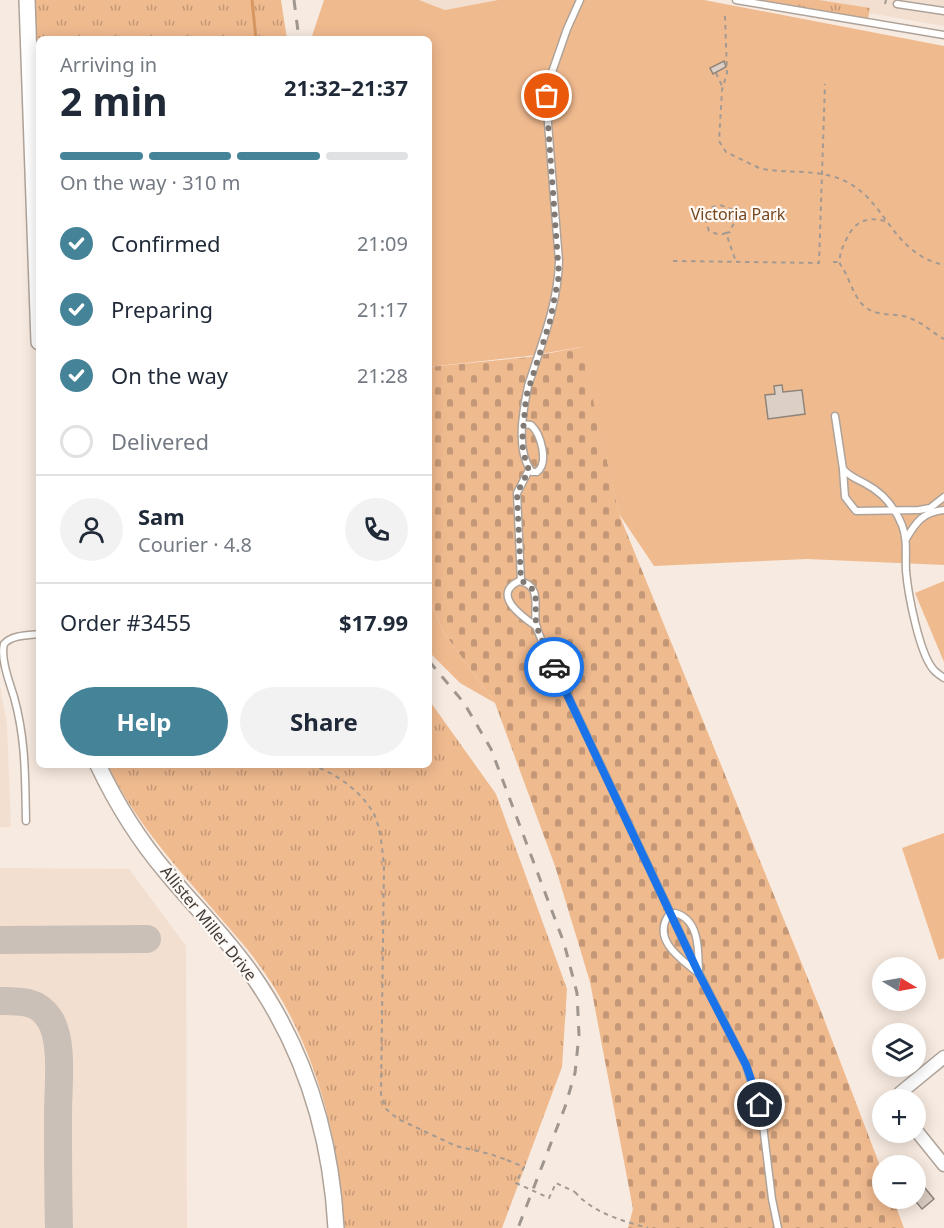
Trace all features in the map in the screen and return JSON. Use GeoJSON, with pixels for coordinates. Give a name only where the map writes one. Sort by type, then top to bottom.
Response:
{"type":"FeatureCollection","features":[{"type":"Feature","properties":{"kind":"street"},"geometry":{"type":"LineString","coordinates":[[27,0],[36,256]]}},
{"type":"Feature","properties":{"kind":"street","name":"Allister Miller Drive"},"geometry":{"type":"LineString","coordinates":[[100,768],[121,809],[152,853],[236,954],[276,1010],[306,1074],[319,1117],[327,1148],[335,1202],[336,1228]]}},
{"type":"Feature","properties":{"kind":"street"},"geometry":{"type":"LineString","coordinates":[[905,1089],[944,1057]]}},
{"type":"Feature","properties":{"kind":"street"},"geometry":{"type":"LineString","coordinates":[[926,1143],[944,1165]]}},
{"type":"Feature","properties":{"kind":"lane"},"geometry":{"type":"LineString","coordinates":[[530,471],[524,455],[523,424],[528,386],[550,321],[559,275],[547,96],[551,75],[580,0]]}},
{"type":"Feature","properties":{"kind":"lane"},"geometry":{"type":"LineString","coordinates":[[736,0],[944,35]]}},
{"type":"Feature","properties":{"kind":"lane"},"geometry":{"type":"LineString","coordinates":[[897,4],[944,11]]}},
{"type":"Feature","properties":{"kind":"lane"},"geometry":{"type":"LineString","coordinates":[[835,416],[843,470],[843,490],[856,511],[909,511],[930,508],[944,497]]}},
{"type":"Feature","properties":{"kind":"lane"},"geometry":{"type":"LineString","coordinates":[[523,424],[534,426],[543,456],[543,466],[540,471],[530,471]]}},
{"type":"Feature","properties":{"kind":"lane"},"geometry":{"type":"LineString","coordinates":[[843,470],[849,476],[879,492],[894,510],[906,539],[906,569],[913,613],[929,663],[935,672],[944,678]]}},
{"type":"Feature","properties":{"kind":"lane"},"geometry":{"type":"LineString","coordinates":[[521,581],[517,493],[530,471]]}},
{"type":"Feature","properties":{"kind":"lane"},"geometry":{"type":"LineString","coordinates":[[906,539],[921,517],[944,510]]}},
{"type":"Feature","properties":{"kind":"lane"},"geometry":{"type":"LineString","coordinates":[[521,581],[513,585],[510,590],[511,604],[523,619],[537,627]]}},
{"type":"Feature","properties":{"kind":"lane"},"geometry":{"type":"LineString","coordinates":[[521,581],[532,587],[535,594],[537,627],[589,744],[699,974],[738,1048],[757,1094],[778,1228]]}},
{"type":"Feature","properties":{"kind":"lane"},"geometry":{"type":"LineString","coordinates":[[26,821],[24,742],[1,660],[4,644],[10,640],[36,635]]}},
{"type":"Feature","properties":{"kind":"lane"},"geometry":{"type":"LineString","coordinates":[[670,914],[683,915],[694,928],[699,974]]}},
{"type":"Feature","properties":{"kind":"lane"},"geometry":{"type":"LineString","coordinates":[[670,914],[664,924],[666,941],[687,965],[699,974]]}},
{"type":"Feature","properties":{"kind":"path"},"geometry":{"type":"LineString","coordinates":[[725,16],[727,73],[718,130],[720,145],[726,152],[752,166],[766,170],[823,173],[837,177],[857,188],[899,239],[913,251],[927,260],[944,265]]}},
{"type":"Feature","properties":{"kind":"path"},"geometry":{"type":"LineString","coordinates":[[716,73],[723,87]]}},
{"type":"Feature","properties":{"kind":"path"},"geometry":{"type":"LineString","coordinates":[[673,261],[819,263],[825,84]]}},
{"type":"Feature","properties":{"kind":"path"},"geometry":{"type":"LineString","coordinates":[[720,204],[731,209],[735,220],[730,231],[726,233],[720,235],[709,231],[705,219],[709,208],[720,204]]}},
{"type":"Feature","properties":{"kind":"path"},"geometry":{"type":"LineString","coordinates":[[885,221],[868,219],[856,224],[850,230],[844,244],[840,262],[855,295],[866,308],[879,314],[899,315],[913,319],[944,339]]}},
{"type":"Feature","properties":{"kind":"path"},"geometry":{"type":"LineString","coordinates":[[726,233],[736,262]]}},
{"type":"Feature","properties":{"kind":"path"},"geometry":{"type":"LineString","coordinates":[[833,262],[840,262]]}},
{"type":"Feature","properties":{"kind":"path"},"geometry":{"type":"LineString","coordinates":[[318,768],[342,779],[359,796],[374,815],[381,840],[384,865],[381,1094],[386,1109],[398,1119],[448,1143],[524,1167],[516,1183],[549,1198],[556,1183],[575,1192],[583,1202],[622,1220],[648,1228]]}},
{"type":"Feature","properties":{"kind":"shaded area"},"geometry":{"type":"Polygon","coordinates":[[[419,0],[498,0],[445,10],[419,0]]]}},
{"type":"Feature","properties":{"kind":"shaded area"},"geometry":{"type":"Polygon","coordinates":[[[818,0],[944,0],[944,26],[869,13],[870,9],[818,0]]]}},
{"type":"Feature","properties":{"kind":"shaded area"},"geometry":{"type":"Polygon","coordinates":[[[0,686],[7,724],[11,827],[0,827],[0,686]]]}},
{"type":"Feature","properties":{"kind":"shaded area"},"geometry":{"type":"Polygon","coordinates":[[[0,868],[129,869],[186,946],[187,1228],[0,1228],[0,868]]]}},
{"type":"Feature","properties":{"kind":"green space"},"geometry":{"type":"Polygon","coordinates":[[[35,0],[281,0],[287,36],[36,36],[35,0]]]}},
{"type":"Feature","properties":{"kind":"green space","name":"Victoria Park"},"geometry":{"type":"Polygon","coordinates":[[[324,0],[419,0],[445,10],[498,0],[704,0],[944,46],[944,565],[807,559],[654,566],[619,514],[581,347],[529,356],[432,367],[432,36],[312,36],[324,0]]]}},
{"type":"Feature","properties":{"kind":"green space"},"geometry":{"type":"Polygon","coordinates":[[[757,0],[819,0],[870,8],[868,19],[757,0]]]}},
{"type":"Feature","properties":{"kind":"green space"},"geometry":{"type":"Polygon","coordinates":[[[582,347],[619,514],[819,1006],[876,1155],[872,1155],[872,1209],[897,1209],[904,1228],[628,1228],[633,1209],[590,982],[555,866],[495,703],[444,633],[432,605],[432,367],[529,357],[582,347]]]}},
{"type":"Feature","properties":{"kind":"green space"},"geometry":{"type":"Polygon","coordinates":[[[944,581],[944,662],[915,593],[944,581]]]}},
{"type":"Feature","properties":{"kind":"green space"},"geometry":{"type":"Polygon","coordinates":[[[432,605],[444,633],[495,703],[460,683],[432,655],[432,605]]]}},
{"type":"Feature","properties":{"kind":"green space"},"geometry":{"type":"Polygon","coordinates":[[[432,704],[496,794],[567,989],[562,1067],[502,1228],[343,1228],[336,1155],[328,1118],[318,1081],[288,1011],[269,979],[247,949],[153,837],[121,790],[110,768],[432,768],[432,704]]]}},
{"type":"Feature","properties":{"kind":"green space"},"geometry":{"type":"Polygon","coordinates":[[[944,833],[944,958],[939,960],[902,848],[944,833]]]}},
{"type":"Feature","properties":{"kind":"building"},"geometry":{"type":"Polygon","coordinates":[[[724,61],[726,67],[713,74],[710,68],[724,61]]]}},
{"type":"Feature","properties":{"kind":"building"},"geometry":{"type":"Polygon","coordinates":[[[782,385],[783,392],[802,390],[805,414],[768,419],[765,395],[775,394],[774,386],[782,385]]]}},
{"type":"Feature","properties":{"kind":"building"},"geometry":{"type":"Polygon","coordinates":[[[926,1189],[934,1199],[926,1206],[926,1189]]]}},
{"type":"Feature","properties":{"kind":"waterway"},"geometry":{"type":"LineString","coordinates":[[252,0],[256,36]]}},
{"type":"Feature","properties":{"kind":"taxiway"},"geometry":{"type":"LineString","coordinates":[[0,940],[147,939]]}},
{"type":"Feature","properties":{"kind":"taxiway"},"geometry":{"type":"LineString","coordinates":[[0,1001],[21,1002],[39,1008],[49,1018],[57,1038],[59,1228]]}},
{"type":"Feature","properties":{"kind":"railway"},"geometry":{"type":"LineString","coordinates":[[294,0],[299,36]]}},
{"type":"Feature","properties":{"kind":"railway"},"geometry":{"type":"LineString","coordinates":[[432,665],[464,703],[491,749],[564,943],[577,993],[579,1035],[575,1073],[565,1107],[518,1228]]}},
{"type":"Feature","properties":{"kind":"way so far"},"geometry":{"type":"LineString","coordinates":[[547,96],[559,275],[550,321],[528,386],[522,443],[529,470],[517,493],[521,581],[532,587],[535,594],[537,627],[554,667]]}},
{"type":"Feature","properties":{"kind":"route"},"geometry":{"type":"LineString","coordinates":[[554,667],[699,974],[746,1065],[760,1105]]}}]}
